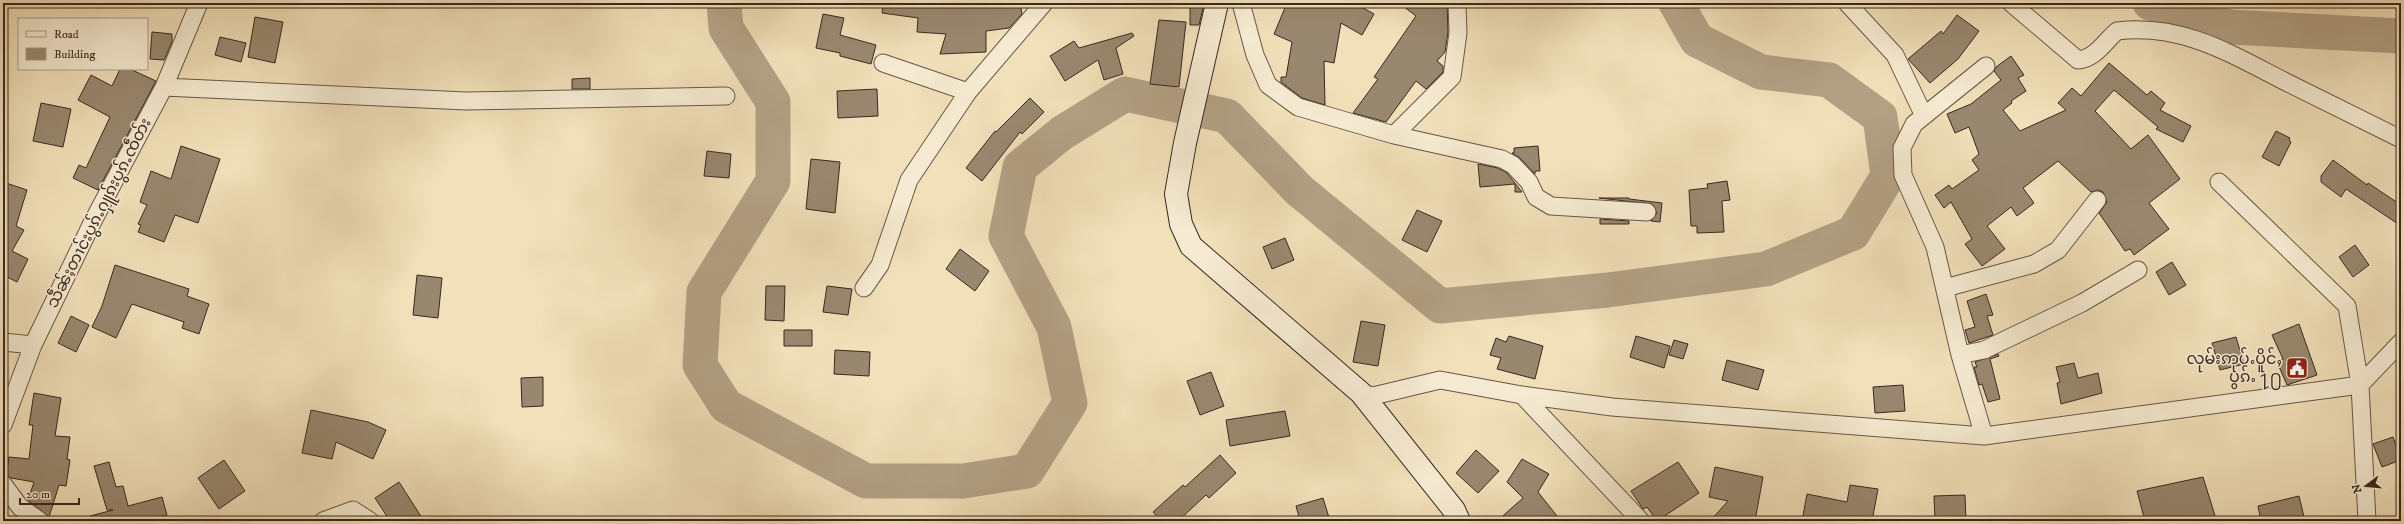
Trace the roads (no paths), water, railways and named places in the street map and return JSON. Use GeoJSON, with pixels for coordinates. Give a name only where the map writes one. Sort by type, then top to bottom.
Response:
{"type":"FeatureCollection","features":[{"type":"Feature","properties":{"kind":"main road"},"geometry":{"type":"LineString","coordinates":[[1218,3],[1185,143],[1176,194],[1181,224],[1191,246],[1361,394],[1454,510],[1459,521]]}},
{"type":"Feature","properties":{"kind":"street","name":"သဵၼ်ႈတၢင်းပွၵ်ႉႁူၵ်းပွၵ်ႉၸဵတ်း"},"geometry":{"type":"LineString","coordinates":[[3,425],[33,345],[94,221],[164,87],[199,3]]}},
{"type":"Feature","properties":{"kind":"street"},"geometry":{"type":"LineString","coordinates":[[864,288],[880,265],[909,180],[968,92],[1044,3]]}},
{"type":"Feature","properties":{"kind":"street"},"geometry":{"type":"LineString","coordinates":[[1241,3],[1255,55],[1268,86],[1298,107],[1394,135],[1502,159],[1513,165],[1523,176],[1536,197],[1551,206],[1647,212]]}},
{"type":"Feature","properties":{"kind":"street"},"geometry":{"type":"LineString","coordinates":[[1394,135],[1452,77],[1458,33],[1457,3]]}},
{"type":"Feature","properties":{"kind":"street"},"geometry":{"type":"LineString","coordinates":[[1846,3],[1895,55],[1924,116]]}},
{"type":"Feature","properties":{"kind":"street"},"geometry":{"type":"LineString","coordinates":[[2011,3],[2078,60],[2087,60],[2094,55],[2118,31],[2150,28],[2166,31],[2212,45],[2401,139]]}},
{"type":"Feature","properties":{"kind":"street"},"geometry":{"type":"LineString","coordinates":[[883,63],[968,92]]}},
{"type":"Feature","properties":{"kind":"street"},"geometry":{"type":"LineString","coordinates":[[1984,436],[1960,355],[1935,247],[1903,175],[1902,148],[1914,124],[1986,66]]}},
{"type":"Feature","properties":{"kind":"street"},"geometry":{"type":"LineString","coordinates":[[164,87],[466,101],[726,96]]}},
{"type":"Feature","properties":{"kind":"street"},"geometry":{"type":"LineString","coordinates":[[2219,182],[2347,306],[2360,385],[2367,521]]}},
{"type":"Feature","properties":{"kind":"street"},"geometry":{"type":"LineString","coordinates":[[1945,288],[2034,264],[2058,250],[2097,200]]}},
{"type":"Feature","properties":{"kind":"street"},"geometry":{"type":"LineString","coordinates":[[1960,355],[1984,350],[2026,330],[2082,303],[2138,270]]}},
{"type":"Feature","properties":{"kind":"street"},"geometry":{"type":"LineString","coordinates":[[3,342],[33,345]]}},
{"type":"Feature","properties":{"kind":"street"},"geometry":{"type":"LineString","coordinates":[[1361,394],[1373,396],[1440,380],[1522,395],[1620,408],[1984,436],[2360,385],[2401,342]]}},
{"type":"Feature","properties":{"kind":"street"},"geometry":{"type":"LineString","coordinates":[[1522,395],[1641,521]]}},
{"type":"Feature","properties":{"kind":"street"},"geometry":{"type":"LineString","coordinates":[[3,484],[20,507],[40,521]]}},
{"type":"Feature","properties":{"kind":"street"},"geometry":{"type":"LineString","coordinates":[[323,521],[353,510],[370,521]]}},
{"type":"Feature","properties":{"kind":"waterway"},"geometry":{"type":"LineString","coordinates":[[724,3],[726,28],[773,102],[773,181],[704,292],[700,365],[726,406],[866,481],[963,481],[1027,471],[1070,403],[1054,327],[1006,236],[1020,167],[1062,133],[1125,94],[1227,116],[1300,191],[1440,306],[1608,290],[1766,269],[1853,233],[1888,176],[1880,117],[1829,80],[1761,72],[1697,40],[1676,3]]}},
{"type":"Feature","properties":{"kind":"waterway"},"geometry":{"type":"LineString","coordinates":[[2150,3],[2230,27],[2401,36]]}},
{"type":"Feature","properties":{"kind":"place","name":"လုမ်းဢုပ်ႉပိူင်ႇ ပွၵ်ႉ ႑႐"},"geometry":{"type":"Point","coordinates":[2297,368]}}]}
